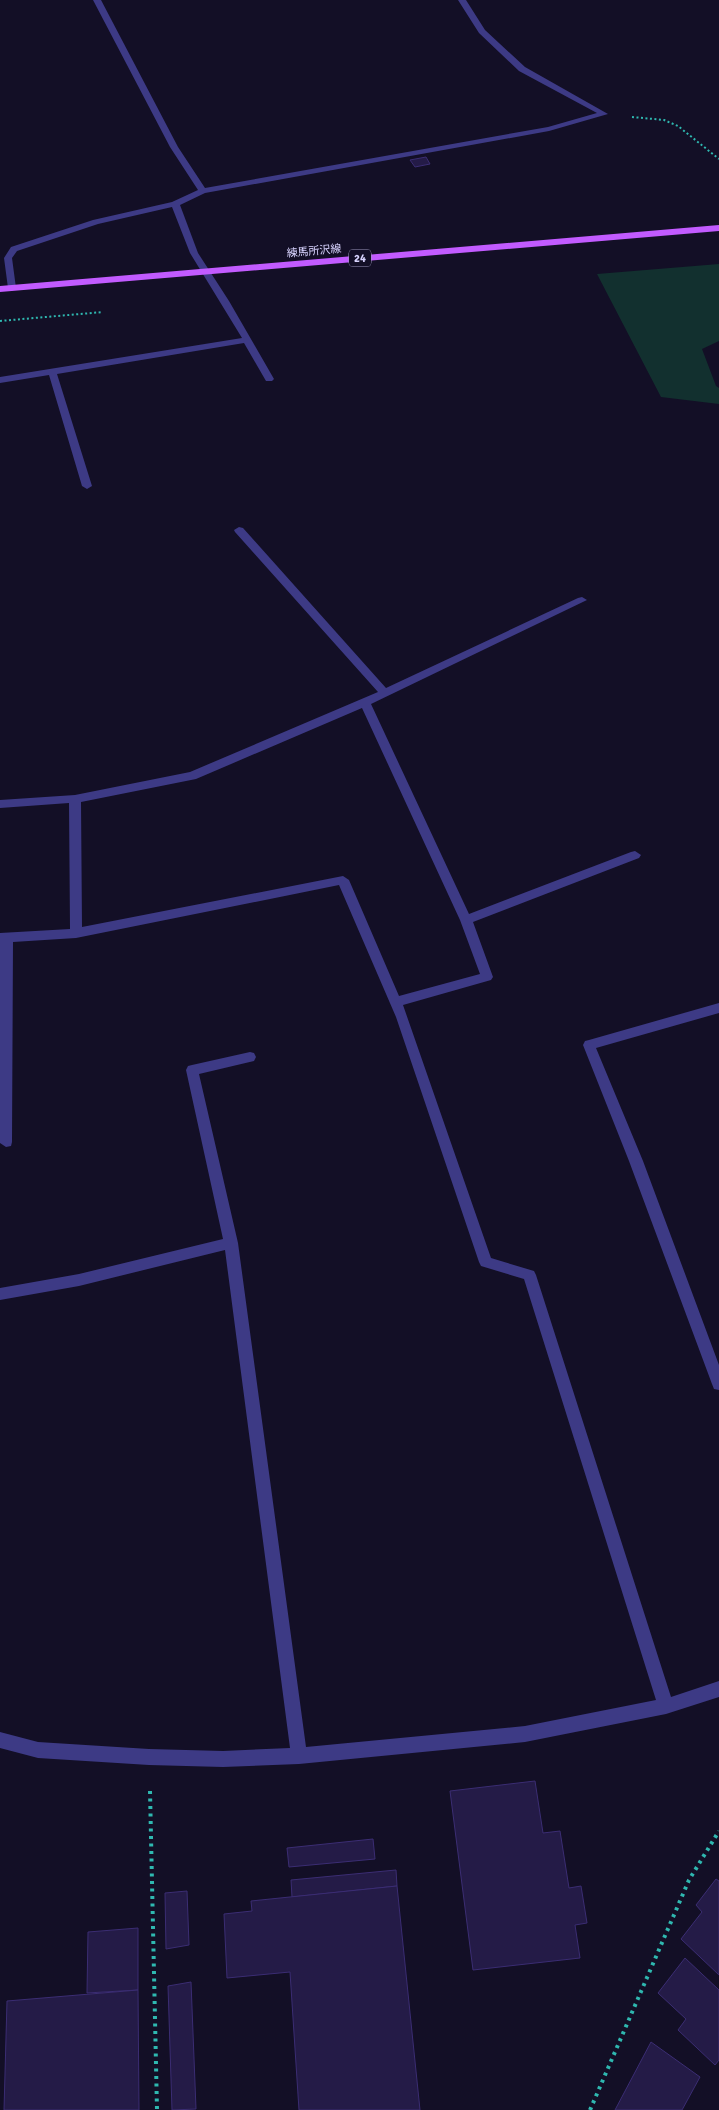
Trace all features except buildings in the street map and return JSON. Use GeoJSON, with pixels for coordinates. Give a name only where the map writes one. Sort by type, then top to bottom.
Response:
{"type":"FeatureCollection","features":[{"type":"Feature","properties":{"kind":"main road","name":"練馬所沢線"},"geometry":{"type":"LineString","coordinates":[[0,289],[719,228]]}},
{"type":"Feature","properties":{"kind":"street"},"geometry":{"type":"LineString","coordinates":[[97,0],[174,147],[203,191]]}},
{"type":"Feature","properties":{"kind":"street"},"geometry":{"type":"LineString","coordinates":[[462,0],[482,31],[522,69],[604,114]]}},
{"type":"Feature","properties":{"kind":"street"},"geometry":{"type":"LineString","coordinates":[[12,288],[8,258],[14,248],[96,222],[175,204],[203,191],[549,129],[604,114]]}},
{"type":"Feature","properties":{"kind":"street"},"geometry":{"type":"LineString","coordinates":[[175,204],[194,253],[207,271],[269,379]]}},
{"type":"Feature","properties":{"kind":"street"},"geometry":{"type":"LineString","coordinates":[[0,380],[248,340]]}},
{"type":"Feature","properties":{"kind":"street"},"geometry":{"type":"LineString","coordinates":[[52,371],[87,486]]}},
{"type":"Feature","properties":{"kind":"street"},"geometry":{"type":"LineString","coordinates":[[239,530],[384,692]]}},
{"type":"Feature","properties":{"kind":"street"},"geometry":{"type":"LineString","coordinates":[[0,804],[75,799],[192,776],[365,702],[582,600]]}},
{"type":"Feature","properties":{"kind":"street"},"geometry":{"type":"LineString","coordinates":[[365,702],[466,920],[486,977],[396,1002]]}},
{"type":"Feature","properties":{"kind":"street"},"geometry":{"type":"LineString","coordinates":[[75,799],[76,933]]}},
{"type":"Feature","properties":{"kind":"street"},"geometry":{"type":"LineString","coordinates":[[466,920],[635,855]]}},
{"type":"Feature","properties":{"kind":"street"},"geometry":{"type":"LineString","coordinates":[[6,1142],[4,938],[76,933],[344,880],[396,1002],[486,1262],[529,1275],[666,1706]]}},
{"type":"Feature","properties":{"kind":"street"},"geometry":{"type":"LineString","coordinates":[[719,1008],[588,1046],[636,1161],[719,1384]]}},
{"type":"Feature","properties":{"kind":"street"},"geometry":{"type":"LineString","coordinates":[[250,1057],[192,1070],[230,1243],[299,1756]]}},
{"type":"Feature","properties":{"kind":"street"},"geometry":{"type":"LineString","coordinates":[[0,1294],[79,1280],[230,1243]]}},
{"type":"Feature","properties":{"kind":"street"},"geometry":{"type":"LineString","coordinates":[[0,1740],[38,1750],[149,1757],[223,1760],[299,1756],[525,1734],[666,1706],[719,1689]]}},
{"type":"Feature","properties":{"kind":"path"},"geometry":{"type":"LineString","coordinates":[[604,114],[664,120],[678,126],[719,159]]}},
{"type":"Feature","properties":{"kind":"path"},"geometry":{"type":"LineString","coordinates":[[149,1757],[156,2110]]}},
{"type":"Feature","properties":{"kind":"path"},"geometry":{"type":"LineString","coordinates":[[590,2110],[689,1880],[719,1831]]}},
{"type":"Feature","properties":{"kind":"green space"},"geometry":{"type":"Polygon","coordinates":[[[719,264],[719,341],[702,349],[716,386],[719,388],[719,404],[661,397],[597,274],[719,264]]]}}]}
